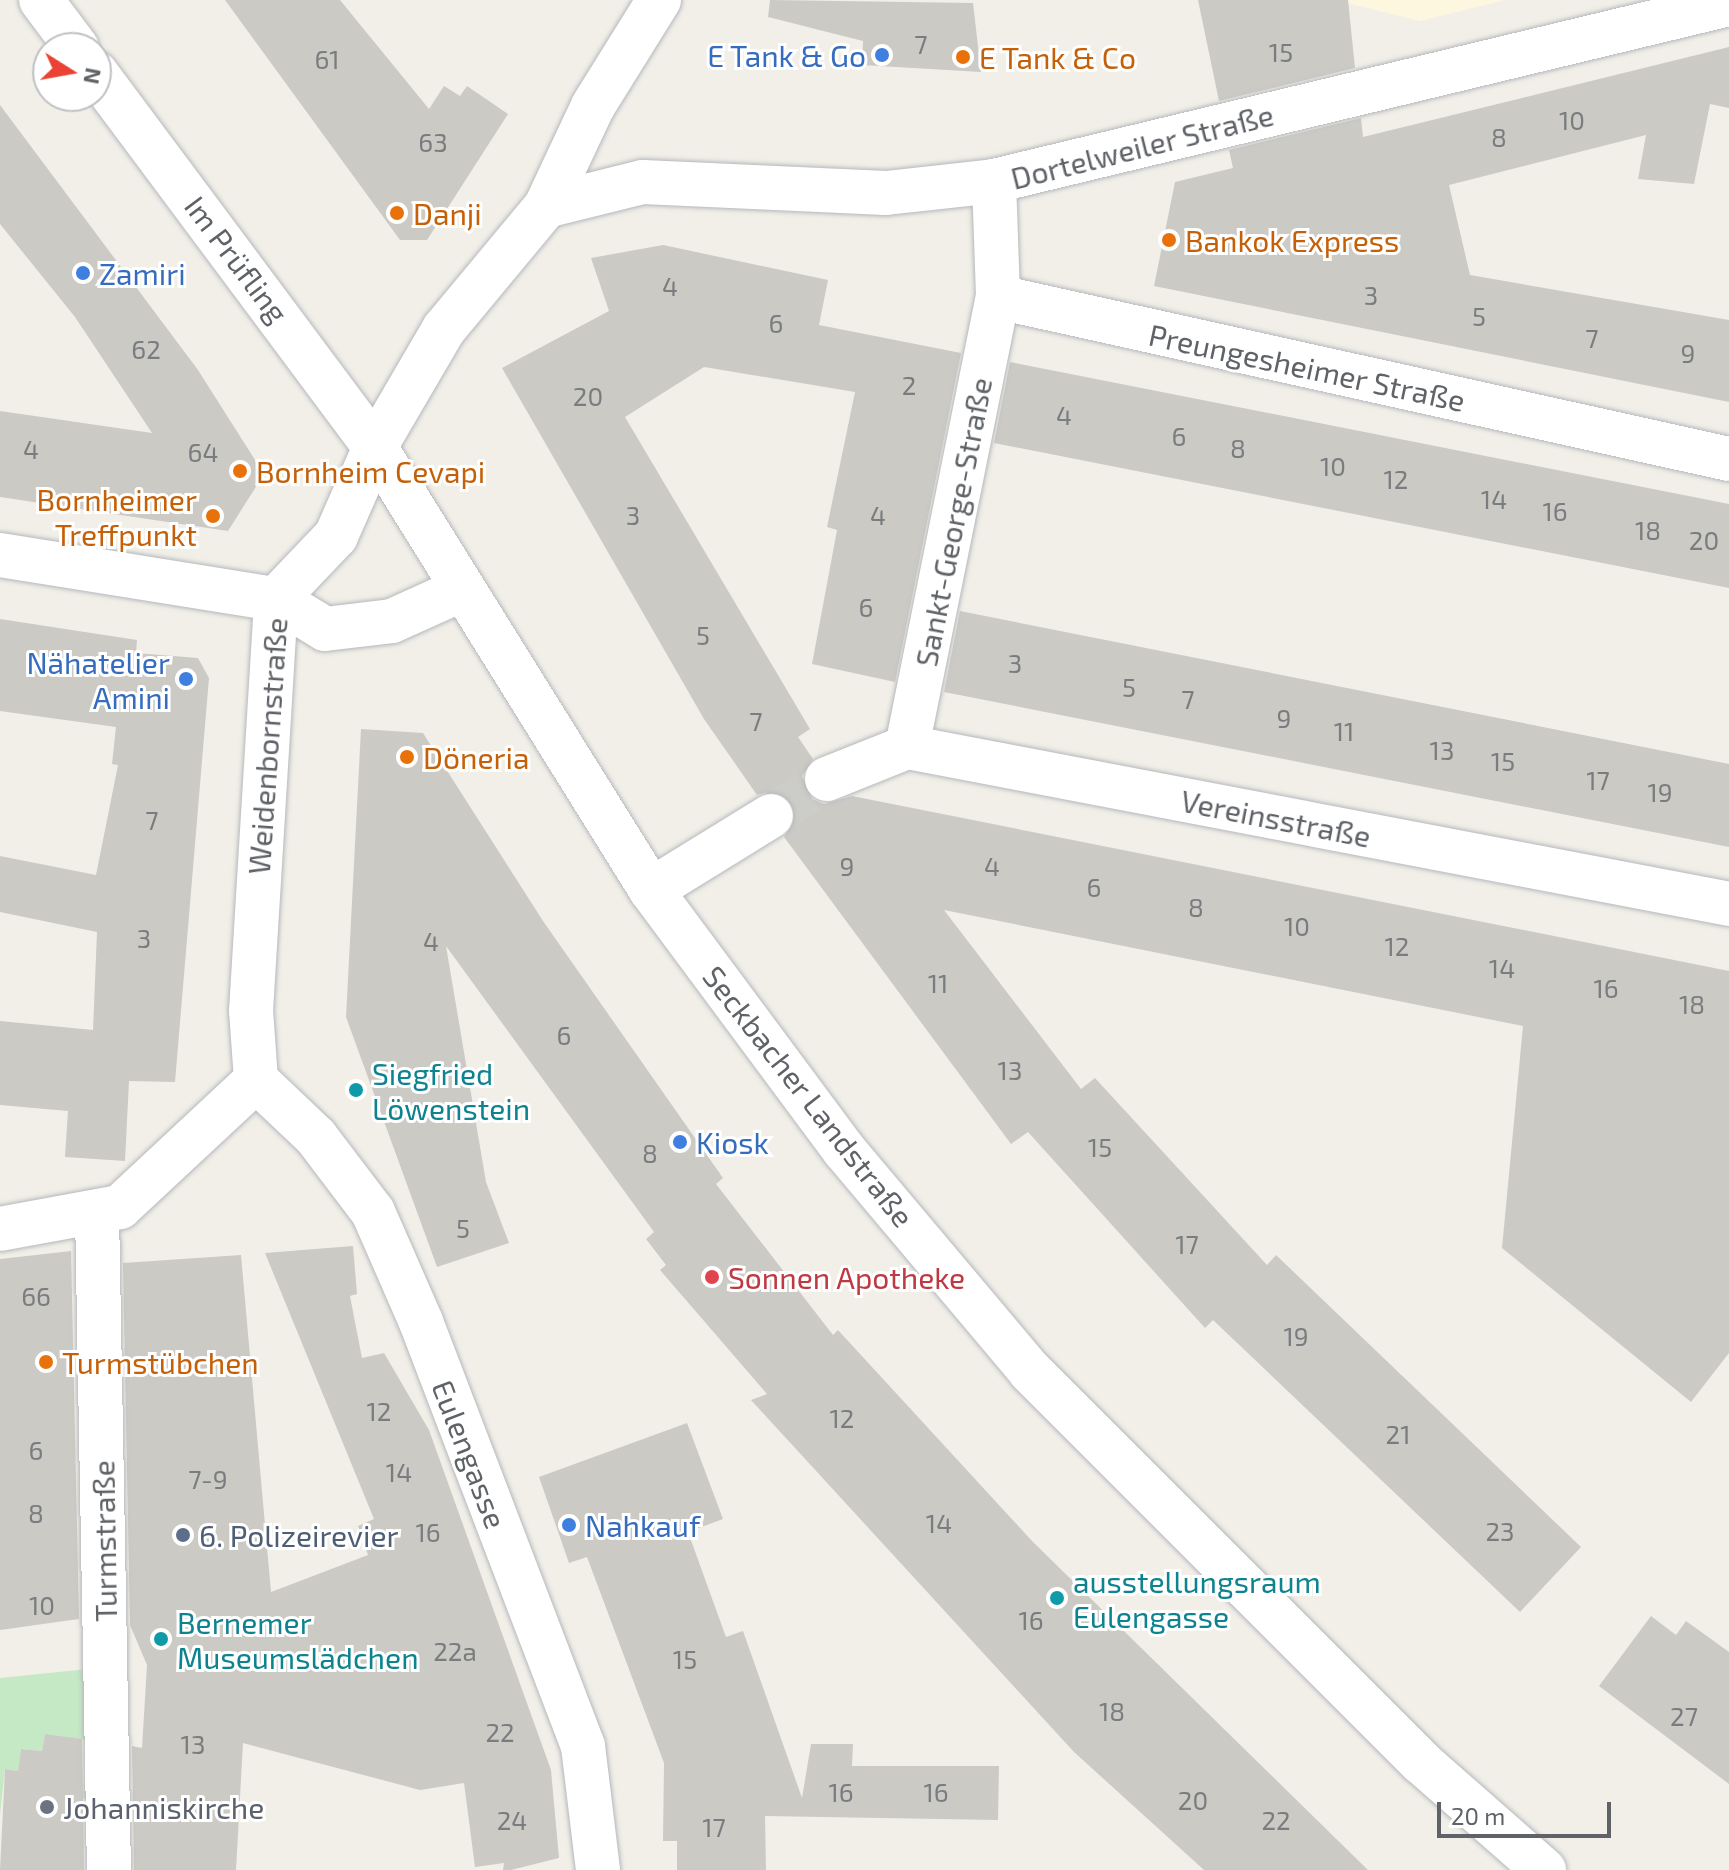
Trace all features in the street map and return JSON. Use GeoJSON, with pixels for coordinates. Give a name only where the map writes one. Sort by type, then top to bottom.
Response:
{"type":"FeatureCollection","features":[{"type":"Feature","properties":{"kind":"street"},"geometry":{"type":"LineString","coordinates":[[41,0],[65,32]]}},
{"type":"Feature","properties":{"kind":"street","name":"Weidenbornstraße"},"geometry":{"type":"LineString","coordinates":[[256,1080],[251,1011],[276,599],[336,536],[375,447],[444,329],[546,206],[593,106],[659,0]]}},
{"type":"Feature","properties":{"kind":"street","name":"Dortelweiler Straße"},"geometry":{"type":"LineString","coordinates":[[546,206],[643,182],[886,193],[994,181],[1729,4]]}},
{"type":"Feature","properties":{"kind":"street","name":"Im Prüfling"},"geometry":{"type":"LineString","coordinates":[[112,94],[375,447]]}},
{"type":"Feature","properties":{"kind":"street"},"geometry":{"type":"LineString","coordinates":[[994,181],[998,297]]}},
{"type":"Feature","properties":{"kind":"street","name":"Preungesheimer Straße"},"geometry":{"type":"LineString","coordinates":[[998,297],[1729,459]]}},
{"type":"Feature","properties":{"kind":"street","name":"Sankt-George-Straße"},"geometry":{"type":"LineString","coordinates":[[907,747],[998,297]]}},
{"type":"Feature","properties":{"kind":"street","name":"Seckbacher Landstraße"},"geometry":{"type":"LineString","coordinates":[[375,447],[651,890],[844,1150],[1030,1371],[1421,1762],[1544,1870]]}},
{"type":"Feature","properties":{"kind":"street"},"geometry":{"type":"LineString","coordinates":[[0,555],[276,599],[325,629],[392,621],[463,589]]}},
{"type":"Feature","properties":{"kind":"street"},"geometry":{"type":"LineString","coordinates":[[827,779],[907,747]]}},
{"type":"Feature","properties":{"kind":"street","name":"Vereinsstraße"},"geometry":{"type":"LineString","coordinates":[[907,747],[1729,904]]}},
{"type":"Feature","properties":{"kind":"street"},"geometry":{"type":"LineString","coordinates":[[651,890],[771,816]]}},
{"type":"Feature","properties":{"kind":"street"},"geometry":{"type":"LineString","coordinates":[[0,1229],[120,1207],[256,1080]]}},
{"type":"Feature","properties":{"kind":"street","name":"Eulengasse"},"geometry":{"type":"LineString","coordinates":[[256,1080],[316,1137],[373,1212],[421,1322],[583,1746],[598,1870]]}},
{"type":"Feature","properties":{"kind":"street","name":"Turmstraße"},"geometry":{"type":"LineString","coordinates":[[97,1212],[109,1870]]}},
{"type":"Feature","properties":{"kind":"shaded area"},"geometry":{"type":"Polygon","coordinates":[[[1335,0],[1505,0],[1420,21],[1335,0]]]}},
{"type":"Feature","properties":{"kind":"green space"},"geometry":{"type":"Polygon","coordinates":[[[88,1669],[103,1824],[98,1870],[96,1838],[89,1837],[94,1800],[82,1798],[92,1741],[45,1734],[42,1751],[21,1749],[18,1771],[5,1769],[0,1814],[0,1678],[88,1669]]]}},
{"type":"Feature","properties":{"kind":"building"},"geometry":{"type":"Polygon","coordinates":[[[225,0],[340,0],[429,109],[444,86],[460,96],[467,86],[508,114],[427,240],[400,240],[225,0]]]}},
{"type":"Feature","properties":{"kind":"building"},"geometry":{"type":"Polygon","coordinates":[[[770,0],[973,3],[981,72],[862,65],[863,41],[768,17],[770,0]]]}},
{"type":"Feature","properties":{"kind":"building"},"geometry":{"type":"Polygon","coordinates":[[[1198,0],[1348,0],[1355,68],[1219,101],[1198,0]]]}},
{"type":"Feature","properties":{"kind":"building"},"geometry":{"type":"Polygon","coordinates":[[[1729,47],[1729,108],[1710,104],[1694,184],[1638,179],[1646,135],[1449,185],[1470,275],[1729,320],[1729,402],[1154,286],[1175,182],[1233,168],[1229,150],[1361,118],[1363,137],[1729,47]]]}},
{"type":"Feature","properties":{"kind":"building"},"geometry":{"type":"Polygon","coordinates":[[[0,105],[198,370],[264,474],[228,531],[0,497],[0,411],[152,433],[75,317],[0,224],[0,105]]]}},
{"type":"Feature","properties":{"kind":"building"},"geometry":{"type":"Polygon","coordinates":[[[663,245],[828,280],[819,325],[961,353],[895,682],[812,664],[837,530],[827,527],[855,392],[704,367],[625,417],[810,729],[798,737],[813,759],[802,776],[812,799],[824,804],[852,796],[1729,971],[1729,1353],[1691,1402],[1502,1248],[1523,1026],[944,910],[1081,1089],[1095,1078],[1267,1265],[1276,1255],[1581,1547],[1520,1612],[1213,1320],[1205,1328],[1028,1132],[1011,1144],[784,837],[796,816],[792,802],[771,791],[757,795],[704,719],[502,368],[609,311],[591,258],[663,245]]]}},
{"type":"Feature","properties":{"kind":"building"},"geometry":{"type":"Polygon","coordinates":[[[1010,362],[1729,504],[1729,588],[994,443],[1010,362]]]}},
{"type":"Feature","properties":{"kind":"building"},"geometry":{"type":"Polygon","coordinates":[[[960,611],[1729,764],[1729,847],[944,692],[960,611]]]}},
{"type":"Feature","properties":{"kind":"building"},"geometry":{"type":"Polygon","coordinates":[[[0,619],[137,640],[136,653],[198,658],[209,678],[175,1082],[129,1081],[125,1161],[65,1157],[68,1111],[0,1105],[0,1021],[93,1030],[97,932],[0,912],[0,856],[96,875],[118,765],[112,764],[116,727],[0,711],[0,619]]]}},
{"type":"Feature","properties":{"kind":"building"},"geometry":{"type":"Polygon","coordinates":[[[361,729],[423,733],[543,921],[723,1178],[716,1184],[833,1335],[838,1330],[1033,1542],[1368,1870],[1204,1870],[1074,1752],[751,1400],[767,1394],[660,1270],[666,1265],[646,1239],[654,1232],[446,946],[486,1182],[509,1243],[437,1267],[346,1017],[361,729]]]}},
{"type":"Feature","properties":{"kind":"building"},"geometry":{"type":"Polygon","coordinates":[[[353,1246],[357,1294],[350,1296],[362,1358],[384,1353],[429,1430],[551,1770],[559,1858],[511,1870],[503,1870],[504,1863],[475,1867],[464,1783],[420,1790],[243,1743],[236,1870],[134,1870],[132,1746],[142,1748],[147,1665],[130,1625],[123,1263],[241,1255],[271,1592],[368,1555],[358,1526],[374,1519],[265,1253],[353,1246]]]}},
{"type":"Feature","properties":{"kind":"building"},"geometry":{"type":"Polygon","coordinates":[[[71,1251],[79,1619],[0,1630],[0,1259],[71,1251]]]}},
{"type":"Feature","properties":{"kind":"building"},"geometry":{"type":"Polygon","coordinates":[[[687,1423],[723,1519],[688,1532],[726,1637],[743,1631],[802,1798],[811,1744],[853,1744],[852,1766],[999,1766],[998,1820],[765,1816],[766,1870],[677,1870],[677,1841],[663,1841],[664,1763],[587,1557],[569,1563],[539,1477],[687,1423]]]}},
{"type":"Feature","properties":{"kind":"building"},"geometry":{"type":"Polygon","coordinates":[[[1651,1616],[1676,1635],[1686,1621],[1729,1652],[1729,1784],[1599,1686],[1651,1616]]]}},
{"type":"Feature","properties":{"kind":"building","name":"Johanniskirche"},"geometry":{"type":"Polygon","coordinates":[[[45,1734],[82,1739],[84,1870],[0,1870],[5,1769],[18,1771],[21,1749],[42,1751],[45,1734]]]}},
{"type":"Feature","properties":{"kind":"tunnel"},"geometry":{"type":"LineString","coordinates":[[771,816],[827,779]]}},
{"type":"Feature","properties":{"kind":"place","name":"E Tank & Go"},"geometry":{"type":"Point","coordinates":[882,55]}},
{"type":"Feature","properties":{"kind":"place","name":"E Tank & Co"},"geometry":{"type":"Point","coordinates":[963,57]}},
{"type":"Feature","properties":{"kind":"place","name":"Danji"},"geometry":{"type":"Point","coordinates":[397,213]}},
{"type":"Feature","properties":{"kind":"place","name":"Bankok Express"},"geometry":{"type":"Point","coordinates":[1169,240]}},
{"type":"Feature","properties":{"kind":"place","name":"Zamiri"},"geometry":{"type":"Point","coordinates":[83,273]}},
{"type":"Feature","properties":{"kind":"place","name":"Bornheim Cevapi"},"geometry":{"type":"Point","coordinates":[240,471]}},
{"type":"Feature","properties":{"kind":"place","name":"Bornheimer Treffpunkt"},"geometry":{"type":"Point","coordinates":[213,516]}},
{"type":"Feature","properties":{"kind":"place","name":"Nähatelier Amini"},"geometry":{"type":"Point","coordinates":[186,679]}},
{"type":"Feature","properties":{"kind":"place","name":"Döneria"},"geometry":{"type":"Point","coordinates":[407,757]}},
{"type":"Feature","properties":{"kind":"place","name":"Siegfried Löwenstein"},"geometry":{"type":"Point","coordinates":[356,1090]}},
{"type":"Feature","properties":{"kind":"place","name":"Kiosk"},"geometry":{"type":"Point","coordinates":[680,1142]}},
{"type":"Feature","properties":{"kind":"place","name":"Sonnen Apotheke"},"geometry":{"type":"Point","coordinates":[712,1277]}},
{"type":"Feature","properties":{"kind":"place","name":"Turmstübchen"},"geometry":{"type":"Point","coordinates":[46,1362]}},
{"type":"Feature","properties":{"kind":"place","name":"Nahkauf"},"geometry":{"type":"Point","coordinates":[569,1525]}},
{"type":"Feature","properties":{"kind":"place","name":"6. Polizeirevier"},"geometry":{"type":"Point","coordinates":[183,1535]}},
{"type":"Feature","properties":{"kind":"place","name":"ausstellungsraum Eulengasse"},"geometry":{"type":"Point","coordinates":[1057,1598]}},
{"type":"Feature","properties":{"kind":"place","name":"Bernemer Museumslädchen"},"geometry":{"type":"Point","coordinates":[161,1639]}},
{"type":"Feature","properties":{"kind":"place","name":"Johanniskirche"},"geometry":{"type":"Point","coordinates":[47,1807]}}]}
